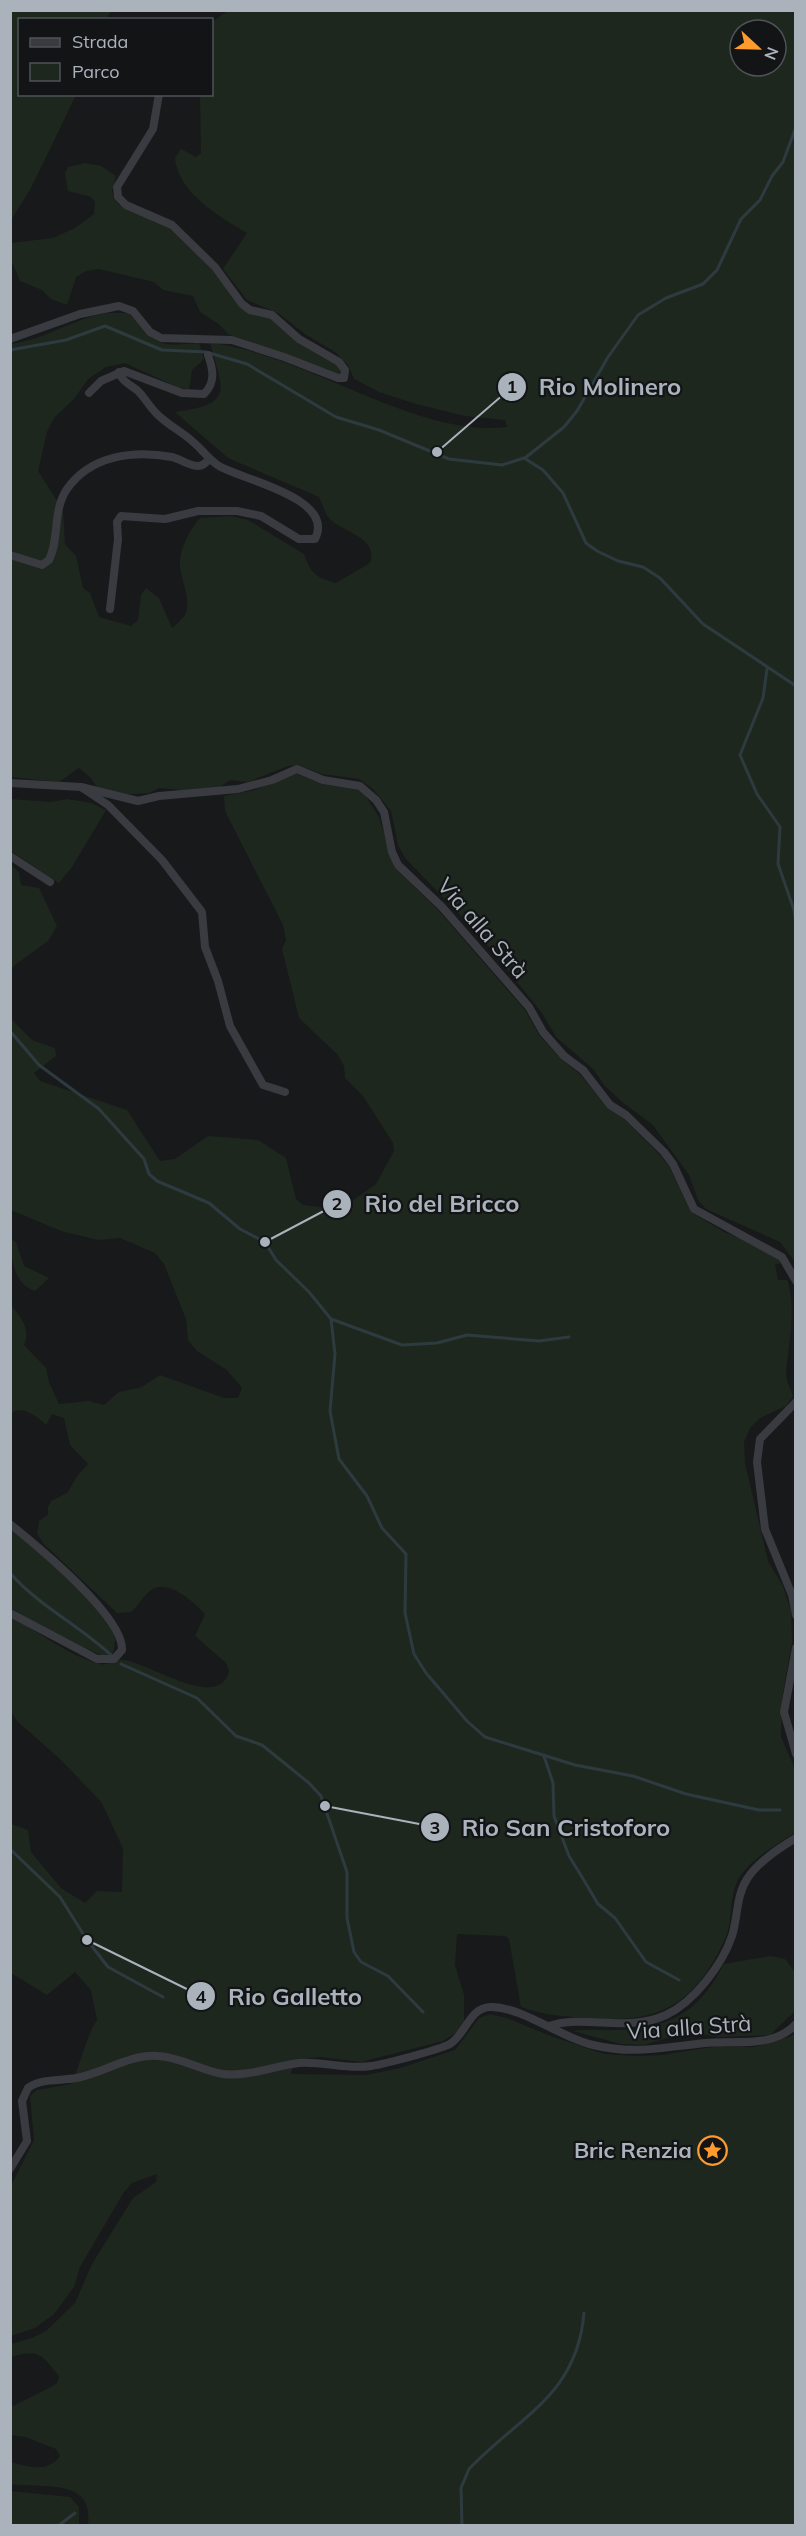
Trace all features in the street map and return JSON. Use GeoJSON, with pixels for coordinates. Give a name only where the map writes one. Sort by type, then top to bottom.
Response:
{"type":"FeatureCollection","features":[{"type":"Feature","properties":{"kind":"street"},"geometry":{"type":"LineString","coordinates":[[10,339],[80,314],[119,306],[133,311],[150,332],[161,338],[232,340],[343,379],[346,372],[339,362],[299,339],[272,315],[250,310],[242,304],[215,267],[172,225],[126,205],[118,197],[117,187],[153,129],[159,96]]}},
{"type":"Feature","properties":{"kind":"street"},"geometry":{"type":"LineString","coordinates":[[89,393],[101,381],[119,372],[131,372],[182,393],[204,394],[211,387],[213,377],[208,355]]}},
{"type":"Feature","properties":{"kind":"street"},"geometry":{"type":"LineString","coordinates":[[110,609],[118,539],[117,522],[121,516],[165,519],[198,511],[237,511],[261,516],[299,539],[315,539],[319,530],[318,522],[307,506],[281,491],[227,470],[209,459],[192,440],[156,413],[136,389],[120,377],[119,372]]}},
{"type":"Feature","properties":{"kind":"street"},"geometry":{"type":"LineString","coordinates":[[10,555],[42,565],[50,560],[62,500],[74,481],[104,460],[120,455],[157,456],[179,459],[201,466],[209,459]]}},
{"type":"Feature","properties":{"kind":"street","name":"Via alla Strà"},"geometry":{"type":"LineString","coordinates":[[10,783],[81,787],[138,801],[159,796],[238,789],[272,780],[297,769],[323,780],[360,786],[384,812],[392,852],[398,865],[442,907],[529,1007],[543,1032],[564,1056],[583,1070],[610,1105],[626,1115],[664,1152],[673,1164],[694,1209],[782,1257],[795,1281]]}},
{"type":"Feature","properties":{"kind":"street"},"geometry":{"type":"LineString","coordinates":[[81,787],[108,805],[137,831],[194,899],[204,916],[202,925],[205,947],[218,981],[230,1026],[263,1085],[285,1092]]}},
{"type":"Feature","properties":{"kind":"street"},"geometry":{"type":"LineString","coordinates":[[10,856],[50,882]]}},
{"type":"Feature","properties":{"kind":"street"},"geometry":{"type":"LineString","coordinates":[[795,1402],[760,1439],[757,1462],[765,1529],[792,1595],[795,1615]]}},
{"type":"Feature","properties":{"kind":"street"},"geometry":{"type":"LineString","coordinates":[[10,1524],[51,1558],[109,1618],[118,1630],[122,1650],[114,1659],[97,1659],[10,1613]]}},
{"type":"Feature","properties":{"kind":"street"},"geometry":{"type":"LineString","coordinates":[[795,1648],[784,1712],[795,1754]]}},
{"type":"Feature","properties":{"kind":"street","name":"Via alla Strà"},"geometry":{"type":"LineString","coordinates":[[549,2026],[564,2023],[642,2022],[678,2009],[697,1993],[732,1937],[738,1902],[747,1878],[759,1864],[795,1838]]}},
{"type":"Feature","properties":{"kind":"street","name":"Via alla Strà"},"geometry":{"type":"LineString","coordinates":[[10,2169],[27,2141],[22,2101],[32,2084],[89,2076],[145,2056],[169,2058],[208,2071],[231,2075],[300,2063],[372,2066],[450,2043],[461,2034],[474,2014],[483,2008],[491,2007],[549,2026],[592,2045],[640,2051],[706,2043],[762,2041],[783,2035],[795,2024]]}},
{"type":"Feature","properties":{"kind":"green space"},"geometry":{"type":"Polygon","coordinates":[[[11,10],[111,11],[107,18],[18,18],[18,96],[76,96],[31,188],[11,220],[11,10]]]}},
{"type":"Feature","properties":{"kind":"green space"},"geometry":{"type":"Polygon","coordinates":[[[229,10],[795,11],[795,1262],[780,1242],[706,1209],[698,1200],[689,1175],[653,1125],[621,1101],[605,1086],[593,1069],[556,1037],[542,1013],[477,932],[405,858],[398,845],[391,811],[373,789],[359,779],[322,774],[299,765],[288,766],[248,782],[230,780],[220,787],[182,790],[159,788],[149,793],[118,795],[98,789],[91,778],[79,768],[59,782],[11,777],[10,344],[40,336],[84,319],[114,313],[130,314],[158,342],[174,345],[199,343],[204,359],[192,370],[189,390],[177,387],[125,363],[106,367],[88,379],[74,399],[54,418],[47,432],[38,471],[63,510],[65,544],[76,556],[83,588],[90,593],[99,617],[131,626],[138,620],[141,595],[146,588],[159,598],[172,628],[185,615],[187,602],[180,567],[181,555],[187,538],[200,518],[231,516],[248,520],[304,554],[315,574],[336,583],[370,563],[371,554],[365,541],[329,518],[319,497],[228,458],[175,412],[208,405],[216,399],[220,392],[218,373],[210,343],[247,350],[284,362],[398,408],[435,420],[472,427],[507,427],[505,420],[465,416],[379,392],[354,379],[348,365],[335,352],[305,334],[278,313],[247,300],[223,269],[247,233],[202,203],[184,182],[175,158],[181,149],[196,157],[201,153],[200,96],[213,96],[213,21],[229,10]]]}},
{"type":"Feature","properties":{"kind":"green space"},"geometry":{"type":"Polygon","coordinates":[[[85,163],[101,166],[116,176],[112,191],[119,205],[162,221],[210,267],[239,305],[267,316],[308,349],[340,367],[341,375],[228,334],[220,325],[200,312],[193,296],[163,290],[154,282],[99,269],[86,271],[76,277],[67,305],[51,299],[42,290],[20,281],[11,260],[11,243],[53,238],[75,228],[94,214],[95,202],[91,197],[68,191],[65,173],[68,167],[85,163]]]}},
{"type":"Feature","properties":{"kind":"green space"},"geometry":{"type":"Polygon","coordinates":[[[297,774],[322,784],[359,790],[365,795],[379,817],[394,867],[438,910],[525,1010],[539,1035],[561,1059],[580,1074],[607,1108],[623,1118],[660,1155],[669,1166],[691,1212],[724,1232],[764,1247],[783,1263],[775,1264],[778,1280],[787,1280],[790,1290],[792,1314],[786,1374],[793,1396],[786,1406],[760,1418],[750,1428],[744,1442],[745,1463],[768,1561],[783,1586],[791,1611],[792,1643],[782,1698],[781,1737],[795,1769],[796,1832],[758,1858],[744,1871],[733,1893],[728,1932],[713,1962],[686,1996],[670,2007],[632,2018],[610,2019],[552,2015],[521,2007],[509,1939],[505,1936],[457,1934],[455,1965],[464,1995],[464,2022],[457,2032],[443,2041],[361,2062],[320,2057],[294,2060],[291,2074],[366,2075],[400,2068],[455,2050],[479,2018],[490,2014],[507,2018],[604,2054],[637,2056],[661,2055],[719,2046],[755,2047],[792,2036],[795,2032],[795,2525],[88,2525],[88,2510],[83,2499],[75,2492],[64,2488],[11,2484],[11,2462],[31,2467],[44,2467],[60,2456],[56,2449],[25,2437],[11,2435],[11,2407],[51,2387],[57,2383],[59,2376],[39,2355],[28,2353],[11,2357],[11,2344],[46,2331],[75,2303],[92,2264],[133,2198],[156,2182],[157,2174],[132,2183],[124,2192],[80,2267],[74,2287],[54,2314],[35,2328],[11,2336],[10,2188],[34,2140],[30,2096],[37,2090],[71,2084],[97,2020],[91,1990],[75,1972],[47,1995],[11,1973],[11,1824],[28,1830],[31,1852],[61,1888],[85,1903],[97,1891],[122,1892],[123,1849],[102,1803],[62,1761],[16,1720],[11,1711],[11,1616],[65,1650],[100,1664],[122,1660],[133,1662],[180,1681],[212,1687],[223,1683],[229,1671],[226,1663],[195,1636],[205,1614],[181,1593],[173,1589],[158,1587],[148,1592],[131,1612],[117,1613],[44,1544],[37,1534],[39,1521],[48,1515],[51,1501],[67,1493],[88,1464],[70,1445],[64,1418],[52,1414],[46,1425],[25,1411],[11,1413],[11,1305],[26,1328],[24,1345],[46,1368],[49,1382],[59,1404],[89,1401],[104,1405],[119,1392],[142,1387],[160,1375],[224,1398],[238,1398],[242,1388],[227,1370],[197,1351],[188,1340],[186,1319],[164,1264],[155,1253],[120,1238],[98,1240],[61,1231],[11,1210],[11,1019],[32,1040],[55,1048],[56,1056],[34,1073],[40,1081],[127,1110],[160,1161],[175,1159],[208,1136],[258,1140],[286,1158],[296,1199],[303,1205],[330,1208],[352,1201],[376,1184],[394,1151],[393,1143],[363,1096],[345,1078],[344,1066],[338,1055],[299,1018],[282,949],[286,940],[283,925],[225,811],[224,796],[255,790],[297,774]]]}},
{"type":"Feature","properties":{"kind":"green space"},"geometry":{"type":"Polygon","coordinates":[[[10,799],[51,802],[67,799],[91,803],[106,810],[72,867],[59,883],[11,851],[10,799]]]}},
{"type":"Feature","properties":{"kind":"green space"},"geometry":{"type":"Polygon","coordinates":[[[11,865],[19,872],[21,885],[39,888],[57,926],[48,941],[11,968],[11,865]]]}},
{"type":"Feature","properties":{"kind":"green space"},"geometry":{"type":"Polygon","coordinates":[[[11,1239],[16,1242],[24,1266],[49,1278],[35,1291],[28,1288],[18,1277],[11,1254],[11,1239]]]}},
{"type":"Feature","properties":{"kind":"green space"},"geometry":{"type":"Polygon","coordinates":[[[10,1528],[70,1580],[101,1613],[115,1639],[113,1653],[106,1657],[60,1638],[11,1608],[10,1528]]]}},
{"type":"Feature","properties":{"kind":"green space"},"geometry":{"type":"Polygon","coordinates":[[[770,1956],[785,1959],[795,1972],[795,2011],[770,2035],[719,2037],[688,2032],[643,2045],[621,2044],[573,2031],[634,2029],[667,2022],[693,2006],[704,1995],[724,1964],[770,1956]]]}},
{"type":"Feature","properties":{"kind":"green space"},"geometry":{"type":"Polygon","coordinates":[[[11,2491],[70,2497],[79,2507],[79,2525],[11,2525],[11,2491]]]}},
{"type":"Feature","properties":{"kind":"waterway"},"geometry":{"type":"LineString","coordinates":[[525,458],[564,427],[577,411],[608,357],[638,315],[666,298],[703,284],[717,270],[741,219],[760,200],[772,176],[783,162],[796,127]]}},
{"type":"Feature","properties":{"kind":"waterway"},"geometry":{"type":"LineString","coordinates":[[10,350],[66,340],[105,326],[162,350],[206,352],[247,364],[336,417],[379,430],[449,459],[502,465],[524,458],[543,470],[563,493],[586,543],[618,561],[643,567],[660,578],[703,624],[796,686]]}},
{"type":"Feature","properties":{"kind":"waterway"},"geometry":{"type":"LineString","coordinates":[[767,669],[763,698],[740,755],[757,794],[780,827],[778,864],[794,910],[796,925]]}},
{"type":"Feature","properties":{"kind":"waterway"},"geometry":{"type":"LineString","coordinates":[[10,1031],[39,1065],[99,1109],[144,1159],[149,1174],[157,1181],[209,1203],[240,1229],[265,1242],[276,1260],[309,1292],[331,1319],[402,1345],[437,1343],[467,1335],[539,1341],[569,1337]]}},
{"type":"Feature","properties":{"kind":"waterway"},"geometry":{"type":"LineString","coordinates":[[331,1319],[335,1354],[330,1411],[339,1459],[367,1496],[382,1528],[406,1554],[405,1613],[414,1654],[426,1673],[467,1721],[485,1737],[575,1765],[633,1776],[686,1794],[759,1810],[780,1810]]}},
{"type":"Feature","properties":{"kind":"waterway"},"geometry":{"type":"LineString","coordinates":[[10,1573],[34,1596],[112,1656]]}},
{"type":"Feature","properties":{"kind":"waterway"},"geometry":{"type":"LineString","coordinates":[[121,1664],[197,1698],[236,1736],[262,1745],[309,1783],[321,1796],[347,1872],[347,1918],[354,1952],[361,1962],[388,1976],[423,2012]]}},
{"type":"Feature","properties":{"kind":"waterway"},"geometry":{"type":"LineString","coordinates":[[544,1756],[553,1783],[554,1816],[569,1856],[598,1904],[615,1918],[646,1962],[679,1980]]}},
{"type":"Feature","properties":{"kind":"waterway"},"geometry":{"type":"LineString","coordinates":[[10,1849],[60,1897],[87,1940],[108,1967],[163,1997]]}},
{"type":"Feature","properties":{"kind":"waterway"},"geometry":{"type":"LineString","coordinates":[[462,2526],[461,2488],[469,2469],[543,2402],[558,2384],[570,2364],[579,2341],[584,2313]]}},
{"type":"Feature","properties":{"kind":"waterway"},"geometry":{"type":"LineString","coordinates":[[58,2526],[75,2513]]}},
{"type":"Feature","properties":{"kind":"place","name":"Rio Molinero"},"geometry":{"type":"Point","coordinates":[437,452]}},
{"type":"Feature","properties":{"kind":"place","name":"Rio del Bricco"},"geometry":{"type":"Point","coordinates":[265,1242]}},
{"type":"Feature","properties":{"kind":"place","name":"Rio San Cristoforo"},"geometry":{"type":"Point","coordinates":[325,1806]}},
{"type":"Feature","properties":{"kind":"place","name":"Rio Galletto"},"geometry":{"type":"Point","coordinates":[87,1940]}},
{"type":"Feature","properties":{"kind":"place","name":"Bric Renzia"},"geometry":{"type":"Point","coordinates":[713,2150]}}]}
